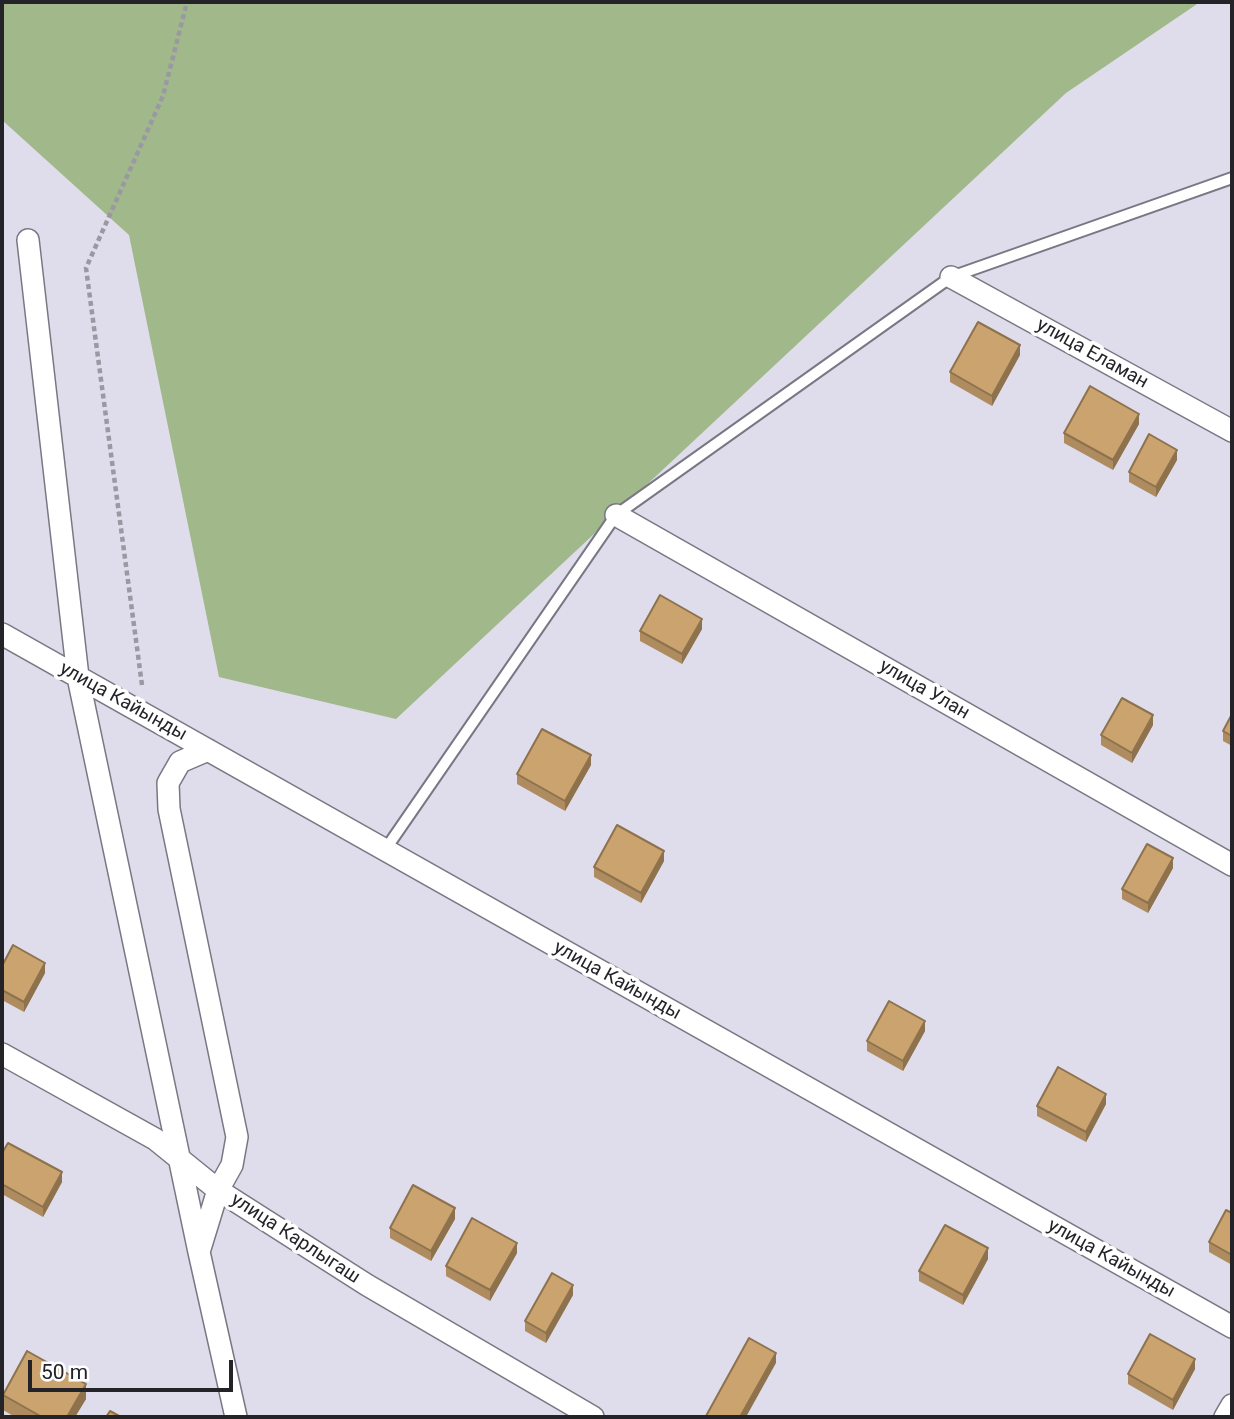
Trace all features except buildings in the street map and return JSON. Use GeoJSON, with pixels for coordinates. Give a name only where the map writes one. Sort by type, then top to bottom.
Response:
{"type":"FeatureCollection","features":[{"type":"Feature","properties":{"kind":"street"},"geometry":{"type":"LineString","coordinates":[[28,240],[78,677],[236,1417]]}},
{"type":"Feature","properties":{"kind":"street","name":"улица Еламан"},"geometry":{"type":"LineString","coordinates":[[951,277],[1232,431]]}},
{"type":"Feature","properties":{"kind":"street","name":"улица Улан"},"geometry":{"type":"LineString","coordinates":[[616,515],[1232,865]]}},
{"type":"Feature","properties":{"kind":"street","name":"улица Кайынды"},"geometry":{"type":"LineString","coordinates":[[2,634],[1232,1327]]}},
{"type":"Feature","properties":{"kind":"street"},"geometry":{"type":"LineString","coordinates":[[199,1252],[218,1189],[232,1165],[237,1137],[169,809],[168,783],[180,762],[208,750]]}},
{"type":"Feature","properties":{"kind":"street","name":"улица Карлыгаш"},"geometry":{"type":"LineString","coordinates":[[2,1054],[155,1139],[218,1189],[367,1285],[593,1417]]}},
{"type":"Feature","properties":{"kind":"street"},"geometry":{"type":"LineString","coordinates":[[1225,1417],[1232,1405]]}},
{"type":"Feature","properties":{"kind":"lane"},"geometry":{"type":"LineString","coordinates":[[385,850],[616,515],[951,277],[1232,178]]}},
{"type":"Feature","properties":{"kind":"path"},"geometry":{"type":"LineString","coordinates":[[146,715],[86,268],[163,96],[187,2]]}},
{"type":"Feature","properties":{"kind":"green space"},"geometry":{"type":"Polygon","coordinates":[[[2,2],[1200,2],[1066,93],[396,719],[219,677],[129,235],[2,120],[2,2]]]}}]}
